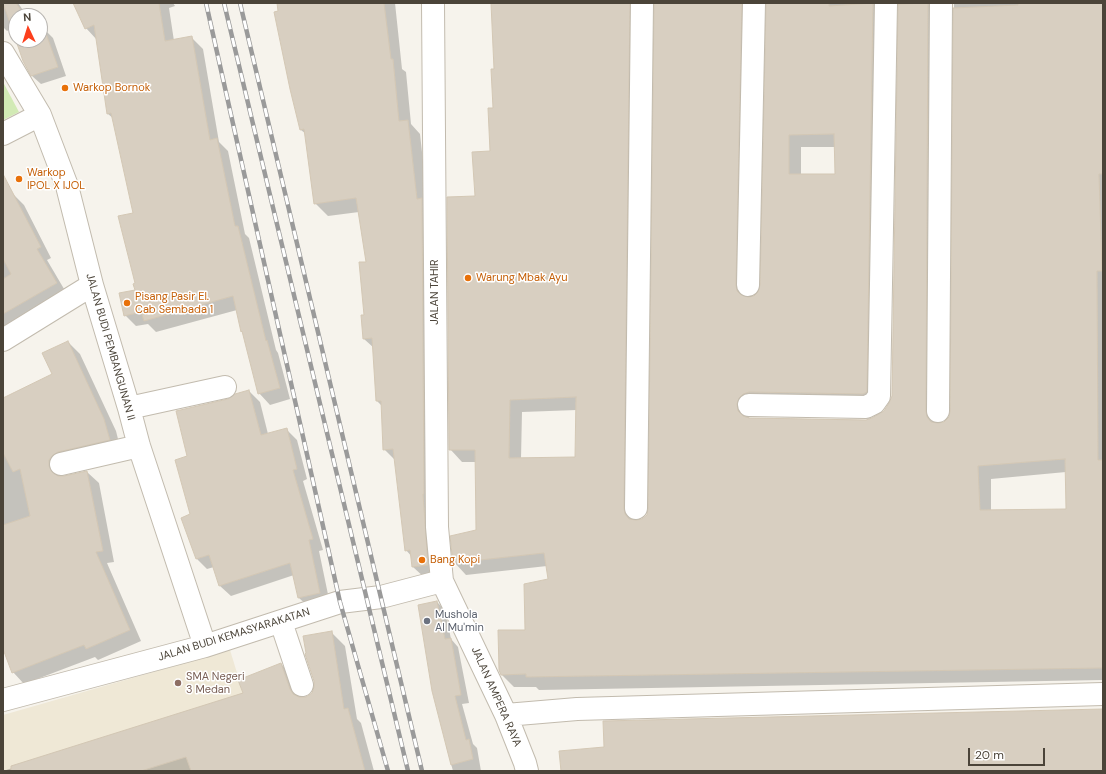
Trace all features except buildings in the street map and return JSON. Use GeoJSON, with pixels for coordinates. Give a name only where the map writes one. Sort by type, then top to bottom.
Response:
{"type":"FeatureCollection","features":[{"type":"Feature","properties":{"kind":"street","name":"JALAN TAHIR"},"geometry":{"type":"LineString","coordinates":[[433,3],[437,527],[442,581]]}},
{"type":"Feature","properties":{"kind":"street"},"geometry":{"type":"LineString","coordinates":[[636,508],[642,3]]}},
{"type":"Feature","properties":{"kind":"street"},"geometry":{"type":"LineString","coordinates":[[748,285],[754,3]]}},
{"type":"Feature","properties":{"kind":"street"},"geometry":{"type":"LineString","coordinates":[[749,405],[866,407],[874,403],[879,396],[886,3]]}},
{"type":"Feature","properties":{"kind":"street"},"geometry":{"type":"LineString","coordinates":[[938,411],[941,3]]}},
{"type":"Feature","properties":{"kind":"street","name":"JALAN BUDI PEMBANGUNAN II"},"geometry":{"type":"LineString","coordinates":[[3,54],[40,115],[66,186],[92,285],[139,446],[205,646]]}},
{"type":"Feature","properties":{"kind":"street"},"geometry":{"type":"LineString","coordinates":[[3,134],[40,115]]}},
{"type":"Feature","properties":{"kind":"street"},"geometry":{"type":"LineString","coordinates":[[3,340],[92,285]]}},
{"type":"Feature","properties":{"kind":"street"},"geometry":{"type":"LineString","coordinates":[[129,408],[225,387]]}},
{"type":"Feature","properties":{"kind":"street"},"geometry":{"type":"LineString","coordinates":[[61,464],[139,446]]}},
{"type":"Feature","properties":{"kind":"street","name":"JALAN BUDI KEMASYARAKATAN"},"geometry":{"type":"LineString","coordinates":[[3,700],[205,646],[340,602],[381,597],[442,581]]}},
{"type":"Feature","properties":{"kind":"street","name":"JALAN AMPERA RAYA"},"geometry":{"type":"LineString","coordinates":[[442,581],[506,716],[527,771]]}},
{"type":"Feature","properties":{"kind":"street"},"geometry":{"type":"LineString","coordinates":[[280,622],[302,685]]}},
{"type":"Feature","properties":{"kind":"street"},"geometry":{"type":"LineString","coordinates":[[506,716],[577,709],[1103,694]]}},
{"type":"Feature","properties":{"kind":"shaded area","name":"SMA Negeri 3 Medan"},"geometry":{"type":"Polygon","coordinates":[[[230,650],[256,735],[257,771],[3,771],[3,715],[230,650]]]}},
{"type":"Feature","properties":{"kind":"green space"},"geometry":{"type":"Polygon","coordinates":[[[3,82],[19,112],[3,120],[3,82]]]}},
{"type":"Feature","properties":{"kind":"railway"},"geometry":{"type":"LineString","coordinates":[[206,3],[340,602],[388,771]]}},
{"type":"Feature","properties":{"kind":"railway"},"geometry":{"type":"LineString","coordinates":[[224,3],[408,771]]}},
{"type":"Feature","properties":{"kind":"railway"},"geometry":{"type":"LineString","coordinates":[[240,3],[422,771]]}},
{"type":"Feature","properties":{"kind":"place","name":"Warkop Bornok"},"geometry":{"type":"Point","coordinates":[65,88]}},
{"type":"Feature","properties":{"kind":"place","name":"Warkop IPOL X IJOL"},"geometry":{"type":"Point","coordinates":[19,179]}},
{"type":"Feature","properties":{"kind":"place","name":"Warung Mbak Ayu"},"geometry":{"type":"Point","coordinates":[468,278]}},
{"type":"Feature","properties":{"kind":"place","name":"Pisang Pasir El. Cab Sembada 1"},"geometry":{"type":"Point","coordinates":[127,303]}},
{"type":"Feature","properties":{"kind":"place","name":"Bang Kopi"},"geometry":{"type":"Point","coordinates":[422,560]}},
{"type":"Feature","properties":{"kind":"place","name":"Mushola Al Mu'min"},"geometry":{"type":"Point","coordinates":[427,621]}},
{"type":"Feature","properties":{"kind":"place","name":"SMA Negeri 3 Medan"},"geometry":{"type":"Point","coordinates":[178,683]}}]}
